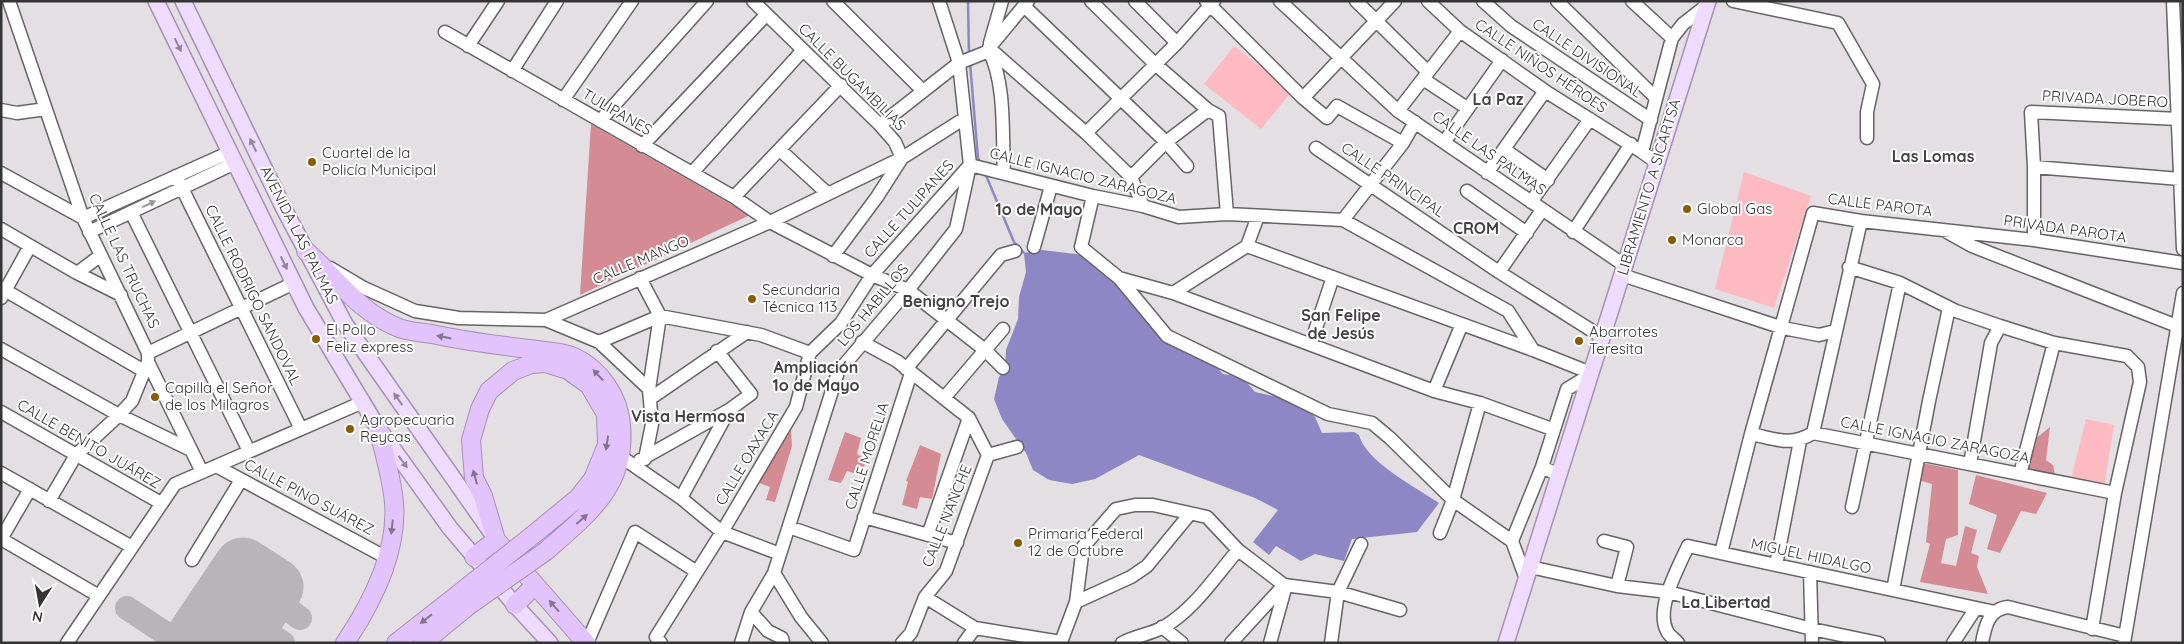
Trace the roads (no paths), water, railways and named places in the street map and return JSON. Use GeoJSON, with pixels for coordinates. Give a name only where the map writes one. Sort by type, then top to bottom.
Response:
{"type":"FeatureCollection","features":[{"type":"Feature","properties":{"kind":"highway"},"geometry":{"type":"LineString","coordinates":[[311,255],[363,307],[400,328],[466,341],[562,353],[578,359],[595,371],[610,389],[616,403],[621,424],[625,459],[609,487],[590,512],[546,551],[396,643]]}},
{"type":"Feature","properties":{"kind":"highway"},"geometry":{"type":"LineString","coordinates":[[424,643],[462,601],[532,534],[578,498],[593,478],[607,445],[606,414],[589,385],[568,370],[544,363],[531,364],[513,371],[489,391],[474,426],[471,452],[474,478],[483,496],[496,540],[474,557]]}},
{"type":"Feature","properties":{"kind":"highway"},"geometry":{"type":"LineString","coordinates":[[344,643],[374,594],[387,558],[394,506],[391,478],[378,428]]}},
{"type":"Feature","properties":{"kind":"highway","name":"AVENIDA LAS PALMAS"},"geometry":{"type":"LineString","coordinates":[[496,540],[586,643]]}},
{"type":"Feature","properties":{"kind":"highway"},"geometry":{"type":"LineString","coordinates":[[515,605],[535,585]]}},
{"type":"Feature","properties":{"kind":"main road","name":"AVENIDA LAS PALMAS"},"geometry":{"type":"LineString","coordinates":[[156,1],[294,283],[378,428],[450,528],[550,643]]}},
{"type":"Feature","properties":{"kind":"main road","name":"AVENIDA LAS PALMAS"},"geometry":{"type":"LineString","coordinates":[[183,1],[284,209],[311,255],[341,317],[496,540]]}},
{"type":"Feature","properties":{"kind":"main road","name":"LIBRAMIENTO A SICARTSA"},"geometry":{"type":"LineString","coordinates":[[1506,643],[1707,4]]}},
{"type":"Feature","properties":{"kind":"main road"},"geometry":{"type":"LineString","coordinates":[[262,219],[284,209]]}},
{"type":"Feature","properties":{"kind":"main road"},"geometry":{"type":"LineString","coordinates":[[319,329],[341,317]]}},
{"type":"Feature","properties":{"kind":"street","name":"CALLE LAS TRUCHAS"},"geometry":{"type":"LineString","coordinates":[[9,1],[83,218],[100,256],[121,295],[147,362],[202,472]]}},
{"type":"Feature","properties":{"kind":"street"},"geometry":{"type":"LineString","coordinates":[[468,46],[498,1]]}},
{"type":"Feature","properties":{"kind":"street"},"geometry":{"type":"LineString","coordinates":[[512,71],[557,1]]}},
{"type":"Feature","properties":{"kind":"street"},"geometry":{"type":"LineString","coordinates":[[563,100],[632,1]]}},
{"type":"Feature","properties":{"kind":"street"},"geometry":{"type":"LineString","coordinates":[[600,121],[707,1]]}},
{"type":"Feature","properties":{"kind":"street","name":"CALLE BUGAMBILIAS"},"geometry":{"type":"LineString","coordinates":[[753,1],[880,125],[895,142],[902,158]]}},
{"type":"Feature","properties":{"kind":"street"},"geometry":{"type":"LineString","coordinates":[[833,1],[922,90]]}},
{"type":"Feature","properties":{"kind":"street","name":"LOS HABILLOS"},"geometry":{"type":"LineString","coordinates":[[741,643],[751,612],[774,574],[838,372],[908,290],[956,228],[973,166],[965,118],[962,62],[939,1]]}},
{"type":"Feature","properties":{"kind":"street"},"geometry":{"type":"LineString","coordinates":[[1002,1],[989,49],[996,62],[1001,99],[1002,172]]}},
{"type":"Feature","properties":{"kind":"street"},"geometry":{"type":"LineString","coordinates":[[1091,1],[1154,63],[1213,113],[1227,214]]}},
{"type":"Feature","properties":{"kind":"street"},"geometry":{"type":"LineString","coordinates":[[1135,1],[1177,43]]}},
{"type":"Feature","properties":{"kind":"street","name":"CALLE LAS PALMAS"},"geometry":{"type":"LineString","coordinates":[[1280,1],[1341,60],[1398,111],[1445,141],[1623,270],[1783,328],[1819,335],[1835,331]]}},
{"type":"Feature","properties":{"kind":"street"},"geometry":{"type":"LineString","coordinates":[[1356,1],[1377,21],[1425,76],[1467,108]]}},
{"type":"Feature","properties":{"kind":"street"},"geometry":{"type":"LineString","coordinates":[[1303,98],[1395,1]]}},
{"type":"Feature","properties":{"kind":"street","name":"CALLE NIÑOS HÉROES"},"geometry":{"type":"LineString","coordinates":[[1428,1],[1460,31],[1545,91],[1631,144],[1656,162]]}},
{"type":"Feature","properties":{"kind":"street","name":"CALLE DIVISIONAL"},"geometry":{"type":"LineString","coordinates":[[1483,1],[1511,26],[1651,120]]}},
{"type":"Feature","properties":{"kind":"street"},"geometry":{"type":"LineString","coordinates":[[1557,1],[1571,6],[1656,98]]}},
{"type":"Feature","properties":{"kind":"street"},"geometry":{"type":"LineString","coordinates":[[1632,1],[1672,38]]}},
{"type":"Feature","properties":{"kind":"street"},"geometry":{"type":"LineString","coordinates":[[1733,1],[1838,23],[1873,84],[1867,112],[1867,138]]}},
{"type":"Feature","properties":{"kind":"street"},"geometry":{"type":"LineString","coordinates":[[2173,1],[2183,249]]}},
{"type":"Feature","properties":{"kind":"street"},"geometry":{"type":"LineString","coordinates":[[880,125],[922,90],[962,62],[989,49],[1026,3],[1119,98],[1166,142],[1187,166]]}},
{"type":"Feature","properties":{"kind":"street"},"geometry":{"type":"LineString","coordinates":[[1086,133],[1154,63],[1177,43],[1210,3],[1303,98],[1327,118],[1337,106],[1403,143]]}},
{"type":"Feature","properties":{"kind":"street"},"geometry":{"type":"LineString","coordinates":[[1642,152],[1672,38],[1684,24],[1707,4]]}},
{"type":"Feature","properties":{"kind":"street"},"geometry":{"type":"LineString","coordinates":[[642,146],[766,15]]}},
{"type":"Feature","properties":{"kind":"street"},"geometry":{"type":"LineString","coordinates":[[1,16],[15,22]]}},
{"type":"Feature","properties":{"kind":"street"},"geometry":{"type":"LineString","coordinates":[[1398,111],[1460,31]]}},
{"type":"Feature","properties":{"kind":"street","name":"TULIPANES"},"geometry":{"type":"LineString","coordinates":[[445,32],[734,197],[770,222]]}},
{"type":"Feature","properties":{"kind":"street"},"geometry":{"type":"LineString","coordinates":[[989,49],[1086,133],[1131,177],[1143,206]]}},
{"type":"Feature","properties":{"kind":"street"},"geometry":{"type":"LineString","coordinates":[[692,173],[803,50]]}},
{"type":"Feature","properties":{"kind":"street"},"geometry":{"type":"LineString","coordinates":[[1445,141],[1502,60]]}},
{"type":"Feature","properties":{"kind":"street"},"geometry":{"type":"LineString","coordinates":[[734,197],[841,85]]}},
{"type":"Feature","properties":{"kind":"street"},"geometry":{"type":"LineString","coordinates":[[1487,173],[1545,91]]}},
{"type":"Feature","properties":{"kind":"street"},"geometry":{"type":"LineString","coordinates":[[1,110],[17,113],[46,109]]}},
{"type":"Feature","properties":{"kind":"street","name":"PRIVADA JOBERO"},"geometry":{"type":"LineString","coordinates":[[2034,167],[2031,112],[2178,119]]}},
{"type":"Feature","properties":{"kind":"street"},"geometry":{"type":"LineString","coordinates":[[1131,177],[1166,142],[1213,113]]}},
{"type":"Feature","properties":{"kind":"street","name":"CALLE MANGO"},"geometry":{"type":"LineString","coordinates":[[311,255],[362,287],[415,312],[459,318],[546,320],[770,222],[902,158],[965,118]]}},
{"type":"Feature","properties":{"kind":"street"},"geometry":{"type":"LineString","coordinates":[[1531,202],[1590,119]]}},
{"type":"Feature","properties":{"kind":"street"},"geometry":{"type":"LineString","coordinates":[[1343,220],[1403,143],[1415,122]]}},
{"type":"Feature","properties":{"kind":"street"},"geometry":{"type":"LineString","coordinates":[[1573,232],[1631,144]]}},
{"type":"Feature","properties":{"kind":"street","name":"CALLE PRINCIPAL"},"geometry":{"type":"LineString","coordinates":[[1316,148],[1498,272],[1602,337]]}},
{"type":"Feature","properties":{"kind":"street"},"geometry":{"type":"LineString","coordinates":[[780,150],[828,194]]}},
{"type":"Feature","properties":{"kind":"street"},"geometry":{"type":"LineString","coordinates":[[1505,150],[1548,180]]}},
{"type":"Feature","properties":{"kind":"street"},"geometry":{"type":"LineString","coordinates":[[1,173],[83,218],[176,176],[232,157]]}},
{"type":"Feature","properties":{"kind":"street"},"geometry":{"type":"LineString","coordinates":[[89,232],[181,188],[232,157]]}},
{"type":"Feature","properties":{"kind":"street"},"geometry":{"type":"LineString","coordinates":[[833,256],[877,197],[902,158]]}},
{"type":"Feature","properties":{"kind":"street","name":"CALLE IGNACIO ZARAGOZA"},"geometry":{"type":"LineString","coordinates":[[973,166],[1093,196],[1143,206],[1179,217],[1227,214],[1343,220],[1508,311],[1533,350]]}},
{"type":"Feature","properties":{"kind":"street","name":"CALLE TULIPANES"},"geometry":{"type":"LineString","coordinates":[[872,275],[973,166]]}},
{"type":"Feature","properties":{"kind":"street"},"geometry":{"type":"LineString","coordinates":[[2034,240],[2034,167],[2180,179]]}},
{"type":"Feature","properties":{"kind":"street","name":"CALLE RODRIGO SANDOVAL"},"geometry":{"type":"LineString","coordinates":[[176,176],[301,429]]}},
{"type":"Feature","properties":{"kind":"street"},"geometry":{"type":"LineString","coordinates":[[1034,247],[1051,186]]}},
{"type":"Feature","properties":{"kind":"street"},"geometry":{"type":"LineString","coordinates":[[1467,191],[1527,233]]}},
{"type":"Feature","properties":{"kind":"street"},"geometry":{"type":"LineString","coordinates":[[1093,196],[1081,247],[1119,278],[1167,336],[1328,414],[1372,423],[1390,438],[1453,500],[1512,541],[1528,573],[1668,592],[1812,629],[1879,643]]}},
{"type":"Feature","properties":{"kind":"street"},"geometry":{"type":"LineString","coordinates":[[1498,272],[1542,210]]}},
{"type":"Feature","properties":{"kind":"street"},"geometry":{"type":"LineString","coordinates":[[131,212],[249,452]]}},
{"type":"Feature","properties":{"kind":"street","name":"CALLE PAROTA"},"geometry":{"type":"LineString","coordinates":[[1783,328],[1813,213],[1861,221],[1943,229]]}},
{"type":"Feature","properties":{"kind":"street"},"geometry":{"type":"LineString","coordinates":[[1173,293],[1246,246],[1258,216]]}},
{"type":"Feature","properties":{"kind":"street"},"geometry":{"type":"LineString","coordinates":[[1751,434],[1779,440],[1800,441],[1813,433],[1849,267],[1861,221]]}},
{"type":"Feature","properties":{"kind":"street","name":"CALLE TULIPANES"},"geometry":{"type":"LineString","coordinates":[[770,222],[833,256],[908,290],[985,350],[1004,368]]}},
{"type":"Feature","properties":{"kind":"street"},"geometry":{"type":"LineString","coordinates":[[1,229],[77,273],[121,295]]}},
{"type":"Feature","properties":{"kind":"street"},"geometry":{"type":"LineString","coordinates":[[1943,229],[1972,246],[2177,326]]}},
{"type":"Feature","properties":{"kind":"street","name":"PRIVADA PAROTA"},"geometry":{"type":"LineString","coordinates":[[1943,229],[2034,240],[2183,263]]}},
{"type":"Feature","properties":{"kind":"street"},"geometry":{"type":"LineString","coordinates":[[30,246],[3,292],[147,362]]}},
{"type":"Feature","properties":{"kind":"street"},"geometry":{"type":"LineString","coordinates":[[1246,246],[1533,350],[1590,374]]}},
{"type":"Feature","properties":{"kind":"street"},"geometry":{"type":"LineString","coordinates":[[909,371],[946,319],[1001,255],[1015,250]]}},
{"type":"Feature","properties":{"kind":"street"},"geometry":{"type":"LineString","coordinates":[[77,273],[100,256]]}},
{"type":"Feature","properties":{"kind":"street"},"geometry":{"type":"LineString","coordinates":[[1849,267],[1900,283],[1949,308],[2054,344],[2127,356],[2138,367],[2140,382],[2115,493],[2092,629]]}},
{"type":"Feature","properties":{"kind":"street"},"geometry":{"type":"LineString","coordinates":[[599,342],[660,316],[747,332],[810,353],[841,323],[872,275]]}},
{"type":"Feature","properties":{"kind":"street"},"geometry":{"type":"LineString","coordinates":[[1311,343],[1333,277]]}},
{"type":"Feature","properties":{"kind":"street"},"geometry":{"type":"LineString","coordinates":[[640,278],[660,316],[650,394],[652,424],[645,459]]}},
{"type":"Feature","properties":{"kind":"street"},"geometry":{"type":"LineString","coordinates":[[1119,278],[1173,293],[1434,390],[1552,429]]}},
{"type":"Feature","properties":{"kind":"street"},"geometry":{"type":"LineString","coordinates":[[49,501],[76,455],[132,401],[147,362],[190,334],[294,283]]}},
{"type":"Feature","properties":{"kind":"street"},"geometry":{"type":"LineString","coordinates":[[1852,507],[1900,283]]}},
{"type":"Feature","properties":{"kind":"street"},"geometry":{"type":"LineString","coordinates":[[1982,643],[1986,623],[1995,612],[2008,606],[2125,639],[2183,293]]}},
{"type":"Feature","properties":{"kind":"street"},"geometry":{"type":"LineString","coordinates":[[341,317],[381,296]]}},
{"type":"Feature","properties":{"kind":"street"},"geometry":{"type":"LineString","coordinates":[[1893,590],[1949,308]]}},
{"type":"Feature","properties":{"kind":"street"},"geometry":{"type":"LineString","coordinates":[[546,320],[599,342],[650,394]]}},
{"type":"Feature","properties":{"kind":"street"},"geometry":{"type":"LineString","coordinates":[[1434,390],[1462,324]]}},
{"type":"Feature","properties":{"kind":"street"},"geometry":{"type":"LineString","coordinates":[[1970,464],[1992,343],[2000,326]]}},
{"type":"Feature","properties":{"kind":"street"},"geometry":{"type":"LineString","coordinates":[[1721,553],[1751,434],[1783,328]]}},
{"type":"Feature","properties":{"kind":"street"},"geometry":{"type":"LineString","coordinates":[[944,398],[1004,329]]}},
{"type":"Feature","properties":{"kind":"street"},"geometry":{"type":"LineString","coordinates":[[650,394],[747,332]]}},
{"type":"Feature","properties":{"kind":"street","name":"CALLE NANCHE"},"geometry":{"type":"LineString","coordinates":[[862,342],[897,361],[969,418],[988,455],[946,571],[925,597],[911,633],[902,643]]}},
{"type":"Feature","properties":{"kind":"street"},"geometry":{"type":"LineString","coordinates":[[2020,474],[2054,344]]}},
{"type":"Feature","properties":{"kind":"street"},"geometry":{"type":"LineString","coordinates":[[1,349],[119,415],[192,450]]}},
{"type":"Feature","properties":{"kind":"street"},"geometry":{"type":"LineString","coordinates":[[625,459],[645,459],[729,410],[751,394],[717,351]]}},
{"type":"Feature","properties":{"kind":"street","name":"CALLE OAXACA"},"geometry":{"type":"LineString","coordinates":[[659,640],[697,572],[796,406],[810,353]]}},
{"type":"Feature","properties":{"kind":"street","name":"CALLE MORELIA"},"geometry":{"type":"LineString","coordinates":[[789,527],[854,550],[909,371]]}},
{"type":"Feature","properties":{"kind":"street"},"geometry":{"type":"LineString","coordinates":[[1512,541],[1542,467],[1552,429],[1567,389],[1590,374]]}},
{"type":"Feature","properties":{"kind":"street"},"geometry":{"type":"LineString","coordinates":[[68,643],[174,484],[363,402]]}},
{"type":"Feature","properties":{"kind":"street"},"geometry":{"type":"LineString","coordinates":[[1440,533],[1453,500],[1480,404]]}},
{"type":"Feature","properties":{"kind":"street"},"geometry":{"type":"LineString","coordinates":[[681,498],[729,410]]}},
{"type":"Feature","properties":{"kind":"street","name":"CALLE BENITO JUÁREZ"},"geometry":{"type":"LineString","coordinates":[[1,412],[161,503]]}},
{"type":"Feature","properties":{"kind":"street"},"geometry":{"type":"LineString","coordinates":[[928,535],[969,418]]}},
{"type":"Feature","properties":{"kind":"street","name":"CALLE IGNACIO ZARAGOZA"},"geometry":{"type":"LineString","coordinates":[[1813,433],[2115,493]]}},
{"type":"Feature","properties":{"kind":"street"},"geometry":{"type":"LineString","coordinates":[[1776,565],[1800,441]]}},
{"type":"Feature","properties":{"kind":"street"},"geometry":{"type":"LineString","coordinates":[[988,455],[1017,447]]}},
{"type":"Feature","properties":{"kind":"street"},"geometry":{"type":"LineString","coordinates":[[625,459],[681,498],[722,532],[780,554]]}},
{"type":"Feature","properties":{"kind":"street","name":"CALLE PINO SUÁREZ"},"geometry":{"type":"LineString","coordinates":[[216,466],[387,558]]}},
{"type":"Feature","properties":{"kind":"street"},"geometry":{"type":"LineString","coordinates":[[1542,467],[1559,475]]}},
{"type":"Feature","properties":{"kind":"street"},"geometry":{"type":"LineString","coordinates":[[1,473],[132,547]]}},
{"type":"Feature","properties":{"kind":"street"},"geometry":{"type":"LineString","coordinates":[[192,560],[241,480]]}},
{"type":"Feature","properties":{"kind":"street"},"geometry":{"type":"LineString","coordinates":[[30,489],[1,539],[99,596]]}},
{"type":"Feature","properties":{"kind":"street"},"geometry":{"type":"LineString","coordinates":[[925,597],[975,628],[1061,643],[1076,602],[1083,547],[1116,509],[1135,505],[1153,505],[1174,509],[1189,515],[1207,517],[1238,550],[1285,585],[1338,592],[1400,610]]}},
{"type":"Feature","properties":{"kind":"street"},"geometry":{"type":"LineString","coordinates":[[1076,602],[1131,577],[1147,566],[1189,515]]}},
{"type":"Feature","properties":{"kind":"street"},"geometry":{"type":"LineString","coordinates":[[864,517],[957,543]]}},
{"type":"Feature","properties":{"kind":"street"},"geometry":{"type":"LineString","coordinates":[[586,643],[635,532],[697,572]]}},
{"type":"Feature","properties":{"kind":"street"},"geometry":{"type":"LineString","coordinates":[[1604,541],[1628,547],[1617,586]]}},
{"type":"Feature","properties":{"kind":"street"},"geometry":{"type":"LineString","coordinates":[[1331,643],[1338,592],[1362,544]]}},
{"type":"Feature","properties":{"kind":"street","name":"MIGUEL HIDALGO"},"geometry":{"type":"LineString","coordinates":[[1668,592],[1688,546],[1995,612]]}},
{"type":"Feature","properties":{"kind":"street"},"geometry":{"type":"LineString","coordinates":[[1122,643],[1162,627],[1194,602],[1238,550]]}},
{"type":"Feature","properties":{"kind":"street"},"geometry":{"type":"LineString","coordinates":[[1810,572],[1812,643]]}},
{"type":"Feature","properties":{"kind":"street"},"geometry":{"type":"LineString","coordinates":[[774,574],[801,617],[822,643]]}},
{"type":"Feature","properties":{"kind":"street"},"geometry":{"type":"LineString","coordinates":[[1271,643],[1285,585]]}},
{"type":"Feature","properties":{"kind":"street"},"geometry":{"type":"LineString","coordinates":[[1231,643],[1285,585]]}},
{"type":"Feature","properties":{"kind":"street"},"geometry":{"type":"LineString","coordinates":[[1668,592],[1663,616],[1667,632],[1678,643]]}},
{"type":"Feature","properties":{"kind":"street"},"geometry":{"type":"LineString","coordinates":[[1953,643],[1976,608]]}},
{"type":"Feature","properties":{"kind":"street"},"geometry":{"type":"LineString","coordinates":[[751,612],[768,631],[782,638],[783,643]]}},
{"type":"Feature","properties":{"kind":"street"},"geometry":{"type":"LineString","coordinates":[[1162,627],[1182,643]]}},
{"type":"Feature","properties":{"kind":"street"},"geometry":{"type":"LineString","coordinates":[[964,643],[975,628]]}},
{"type":"Feature","properties":{"kind":"waterway"},"geometry":{"type":"LineString","coordinates":[[968,1],[969,55]]}},
{"type":"Feature","properties":{"kind":"waterway"},"geometry":{"type":"LineString","coordinates":[[2181,1],[2183,62]]}},
{"type":"Feature","properties":{"kind":"waterway"},"geometry":{"type":"LineString","coordinates":[[970,63],[978,158],[981,164]]}},
{"type":"Feature","properties":{"kind":"waterway"},"geometry":{"type":"LineString","coordinates":[[985,173],[1014,242],[1024,253]]}},
{"type":"Feature","properties":{"kind":"place","name":"Cuartel de la Policía Municipal"},"geometry":{"type":"Point","coordinates":[312,162]}},
{"type":"Feature","properties":{"kind":"place","name":"Global Gas"},"geometry":{"type":"Point","coordinates":[1687,209]}},
{"type":"Feature","properties":{"kind":"place","name":"Monarca"},"geometry":{"type":"Point","coordinates":[1672,240]}},
{"type":"Feature","properties":{"kind":"place","name":"Secundaria Técnica 113"},"geometry":{"type":"Point","coordinates":[752,299]}},
{"type":"Feature","properties":{"kind":"place","name":"El Pollo Feliz express"},"geometry":{"type":"Point","coordinates":[316,339]}},
{"type":"Feature","properties":{"kind":"place","name":"Abarrotes Teresita"},"geometry":{"type":"Point","coordinates":[1579,341]}},
{"type":"Feature","properties":{"kind":"place","name":"Capilla el Señor de los Milagros"},"geometry":{"type":"Point","coordinates":[155,397]}},
{"type":"Feature","properties":{"kind":"place","name":"Agropecuaria Reycas"},"geometry":{"type":"Point","coordinates":[350,429]}},
{"type":"Feature","properties":{"kind":"place","name":"Primaria Federal 12 de Octubre"},"geometry":{"type":"Point","coordinates":[1018,543]}},
{"type":"Feature","properties":{"kind":"district","name":"La Paz"},"geometry":{"type":"Point","coordinates":[1498,99]}},
{"type":"Feature","properties":{"kind":"district","name":"Las Lomas"},"geometry":{"type":"Point","coordinates":[1933,156]}},
{"type":"Feature","properties":{"kind":"district","name":"1o de Mayo"},"geometry":{"type":"Point","coordinates":[1039,209]}},
{"type":"Feature","properties":{"kind":"district","name":"CROM"},"geometry":{"type":"Point","coordinates":[1476,228]}},
{"type":"Feature","properties":{"kind":"district","name":"Benigno Trejo"},"geometry":{"type":"Point","coordinates":[956,301]}},
{"type":"Feature","properties":{"kind":"district","name":"San Felipe de Jesús"},"geometry":{"type":"Point","coordinates":[1341,324]}},
{"type":"Feature","properties":{"kind":"district","name":"Ampliación 1o de Mayo"},"geometry":{"type":"Point","coordinates":[816,376]}},
{"type":"Feature","properties":{"kind":"district","name":"Vista Hermosa"},"geometry":{"type":"Point","coordinates":[688,416]}},
{"type":"Feature","properties":{"kind":"district","name":"La Libertad"},"geometry":{"type":"Point","coordinates":[1726,602]}}]}
